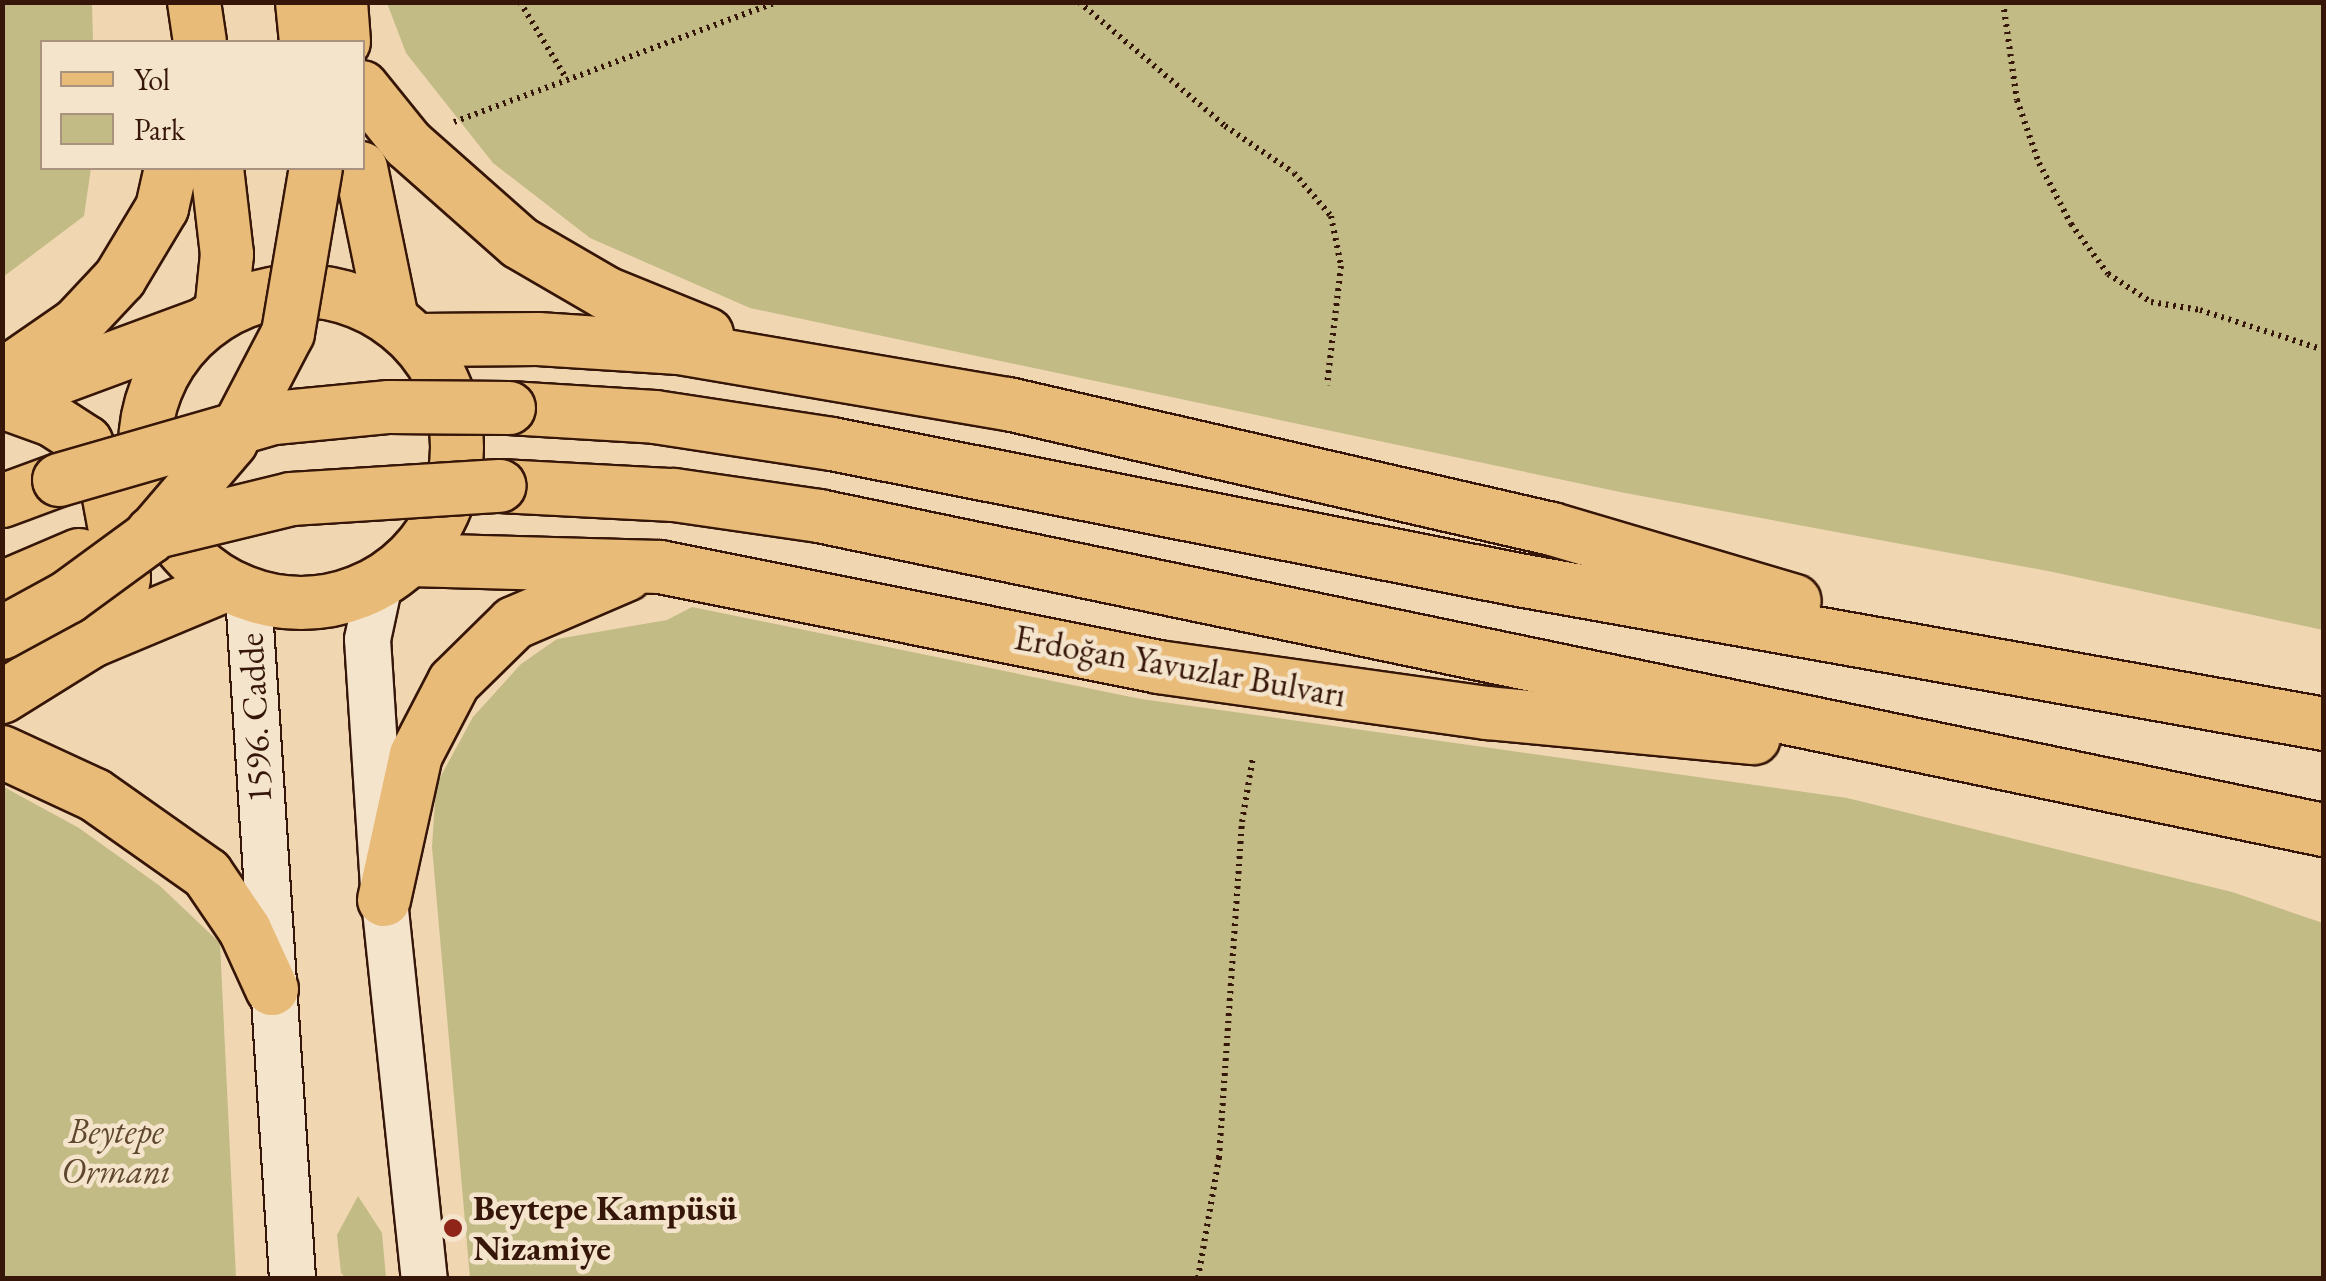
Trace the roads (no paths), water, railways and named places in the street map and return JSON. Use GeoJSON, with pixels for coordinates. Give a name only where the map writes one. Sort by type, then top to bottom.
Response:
{"type":"FeatureCollection","features":[{"type":"Feature","properties":{"kind":"main road"},"geometry":{"type":"LineString","coordinates":[[175,2],[175,40]]}},
{"type":"Feature","properties":{"kind":"main road"},"geometry":{"type":"LineString","coordinates":[[194,2],[200,40]]}},
{"type":"Feature","properties":{"kind":"main road"},"geometry":{"type":"LineString","coordinates":[[302,2],[306,40]]}},
{"type":"Feature","properties":{"kind":"main road"},"geometry":{"type":"LineString","coordinates":[[341,2],[344,40]]}},
{"type":"Feature","properties":{"kind":"main road"},"geometry":{"type":"LineString","coordinates":[[365,92],[408,144],[520,244],[568,273],[792,367]]}},
{"type":"Feature","properties":{"kind":"main road"},"geometry":{"type":"LineString","coordinates":[[2,376],[77,324],[120,278],[162,208],[171,170]]}},
{"type":"Feature","properties":{"kind":"main road"},"geometry":{"type":"LineString","coordinates":[[212,319],[227,254],[217,170]]}},
{"type":"Feature","properties":{"kind":"main road"},"geometry":{"type":"LineString","coordinates":[[2,633],[68,597],[150,537],[188,498],[260,396],[288,332],[316,170]]}},
{"type":"Feature","properties":{"kind":"main road"},"geometry":{"type":"LineString","coordinates":[[362,170],[404,330],[450,399],[458,442],[443,512],[395,572],[367,638],[384,900],[424,1278]]}},
{"type":"Feature","properties":{"kind":"main road"},"geometry":{"type":"LineString","coordinates":[[2,400],[270,294],[312,291],[354,300],[404,330],[605,342],[792,367],[1163,437],[1518,521],[1694,568],[1937,653]]}},
{"type":"Feature","properties":{"kind":"main road","name":"1596. Cadde"},"geometry":{"type":"LineString","coordinates":[[212,319],[174,357],[154,395],[145,438],[148,480],[163,521],[188,556],[237,590],[272,990],[292,1278]]}},
{"type":"Feature","properties":{"kind":"main road"},"geometry":{"type":"LineString","coordinates":[[2,400],[52,420],[86,442],[108,492],[124,578],[119,605],[92,640]]}},
{"type":"Feature","properties":{"kind":"main road"},"geometry":{"type":"LineString","coordinates":[[2,501],[59,480],[274,418],[389,407],[509,408],[655,417],[832,444],[1463,569],[2308,718]]}},
{"type":"Feature","properties":{"kind":"main road","name":"Erdoğan Yavuzlar Bulvarı"},"geometry":{"type":"LineString","coordinates":[[2,588],[79,555],[291,499],[500,486],[674,495],[819,516],[2324,830]]}},
{"type":"Feature","properties":{"kind":"main road"},"geometry":{"type":"LineString","coordinates":[[384,900],[416,754],[454,682],[514,623],[578,591],[660,568]]}},
{"type":"Feature","properties":{"kind":"main road","name":"Erdoğan Yavuzlar Bulvarı"},"geometry":{"type":"LineString","coordinates":[[395,572],[660,568],[1047,646],[1332,693],[1665,731],[1954,752]]}},
{"type":"Feature","properties":{"kind":"main road"},"geometry":{"type":"LineString","coordinates":[[2,697],[92,640],[237,590],[314,603],[395,572]]}},
{"type":"Feature","properties":{"kind":"main road"},"geometry":{"type":"LineString","coordinates":[[2,752],[96,795],[206,874],[246,930],[272,990]]}},
{"type":"Feature","properties":{"kind":"main road"},"geometry":{"type":"LineString","coordinates":[[2259,816],[2324,854]]}},
{"type":"Feature","properties":{"kind":"place","name":"Beytepe Kampüsü Nizamiye"},"geometry":{"type":"Point","coordinates":[453,1228]}},
{"type":"Feature","properties":{"kind":"park label","name":"Beytepe Ormanı"},"geometry":{"type":"Point","coordinates":[116,1151]}}]}
